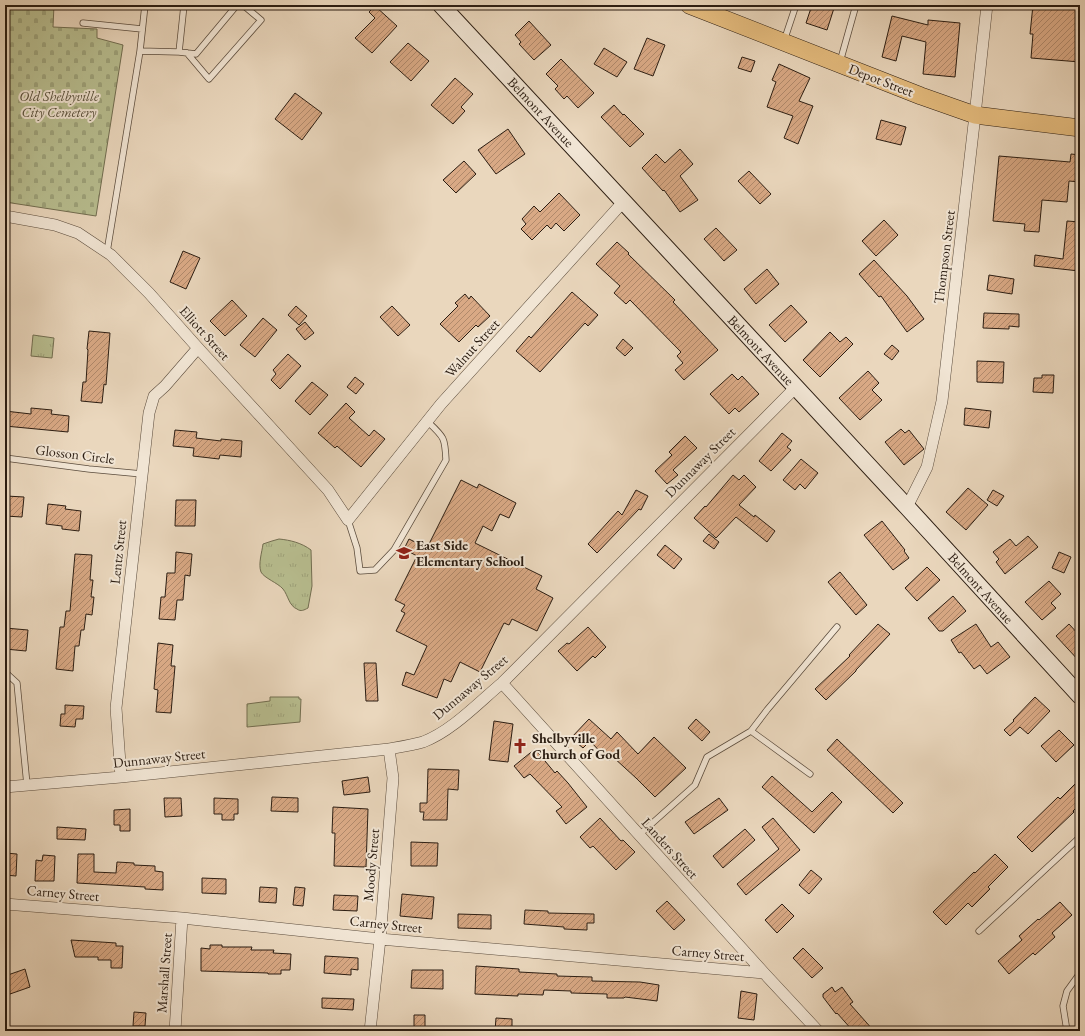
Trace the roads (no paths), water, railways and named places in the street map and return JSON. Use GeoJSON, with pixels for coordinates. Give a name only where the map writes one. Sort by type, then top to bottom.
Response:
{"type":"FeatureCollection","features":[{"type":"Feature","properties":{"kind":"main road","name":"Belmont Avenue"},"geometry":{"type":"LineString","coordinates":[[441,5],[907,507],[1080,696]]}},
{"type":"Feature","properties":{"kind":"main road","name":"Depot Street"},"geometry":{"type":"LineString","coordinates":[[690,5],[921,96],[975,115],[1080,128]]}},
{"type":"Feature","properties":{"kind":"street","name":"Thompson Street"},"geometry":{"type":"LineString","coordinates":[[907,507],[927,467],[942,401],[987,5]]}},
{"type":"Feature","properties":{"kind":"street","name":"Walnut Street"},"geometry":{"type":"LineString","coordinates":[[348,520],[441,404],[624,201]]}},
{"type":"Feature","properties":{"kind":"street","name":"Elliott Street"},"geometry":{"type":"LineString","coordinates":[[5,216],[55,225],[78,233],[107,252],[149,293],[328,490],[348,520]]}},
{"type":"Feature","properties":{"kind":"street","name":"Lentz Street"},"geometry":{"type":"LineString","coordinates":[[121,777],[116,708],[149,413],[154,396],[165,386],[198,348]]}},
{"type":"Feature","properties":{"kind":"street","name":"Dunnaway Street"},"geometry":{"type":"LineString","coordinates":[[5,787],[121,777],[390,749],[423,742],[457,722],[502,683],[796,387]]}},
{"type":"Feature","properties":{"kind":"street","name":"Landers Street"},"geometry":{"type":"LineString","coordinates":[[502,683],[818,1031]]}},
{"type":"Feature","properties":{"kind":"street","name":"Moody Street"},"geometry":{"type":"LineString","coordinates":[[370,1031],[380,939],[394,778],[390,749]]}},
{"type":"Feature","properties":{"kind":"street","name":"Carney Street"},"geometry":{"type":"LineString","coordinates":[[5,904],[182,918],[380,939],[764,973]]}},
{"type":"Feature","properties":{"kind":"street","name":"Marshall Street"},"geometry":{"type":"LineString","coordinates":[[175,1031],[182,918]]}},
{"type":"Feature","properties":{"kind":"lane"},"geometry":{"type":"LineString","coordinates":[[107,252],[140,51],[145,5]]}},
{"type":"Feature","properties":{"kind":"lane"},"geometry":{"type":"LineString","coordinates":[[179,52],[184,5]]}},
{"type":"Feature","properties":{"kind":"lane"},"geometry":{"type":"LineString","coordinates":[[140,51],[196,54],[237,5]]}},
{"type":"Feature","properties":{"kind":"lane"},"geometry":{"type":"LineString","coordinates":[[187,53],[209,79],[261,20],[244,5]]}},
{"type":"Feature","properties":{"kind":"lane"},"geometry":{"type":"LineString","coordinates":[[783,42],[796,5]]}},
{"type":"Feature","properties":{"kind":"lane"},"geometry":{"type":"LineString","coordinates":[[839,64],[856,5]]}},
{"type":"Feature","properties":{"kind":"lane"},"geometry":{"type":"LineString","coordinates":[[83,23],[142,29]]}},
{"type":"Feature","properties":{"kind":"lane"},"geometry":{"type":"LineString","coordinates":[[348,520],[357,548],[360,571],[376,570],[394,550],[446,460],[446,444],[441,434],[427,421]]}},
{"type":"Feature","properties":{"kind":"lane","name":"Glosson Circle"},"geometry":{"type":"LineString","coordinates":[[5,458],[142,474]]}},
{"type":"Feature","properties":{"kind":"lane"},"geometry":{"type":"LineString","coordinates":[[639,835],[695,785],[707,757],[750,731],[837,627]]}},
{"type":"Feature","properties":{"kind":"lane"},"geometry":{"type":"LineString","coordinates":[[5,672],[17,683],[27,785]]}},
{"type":"Feature","properties":{"kind":"lane"},"geometry":{"type":"LineString","coordinates":[[750,731],[810,774]]}},
{"type":"Feature","properties":{"kind":"lane"},"geometry":{"type":"LineString","coordinates":[[979,931],[1080,837]]}},
{"type":"Feature","properties":{"kind":"lane"},"geometry":{"type":"LineString","coordinates":[[1067,1031],[1063,1006],[1067,991],[1080,973]]}},
{"type":"Feature","properties":{"kind":"place","name":"East Side Elementary School"},"geometry":{"type":"Point","coordinates":[404,553]}},
{"type":"Feature","properties":{"kind":"place","name":"Shelbyville Church of God"},"geometry":{"type":"Point","coordinates":[520,746]}},
{"type":"Feature","properties":{"kind":"park label","name":"Old Shelbyville City Cemetery"},"geometry":{"type":"Point","coordinates":[59,104]}}]}
